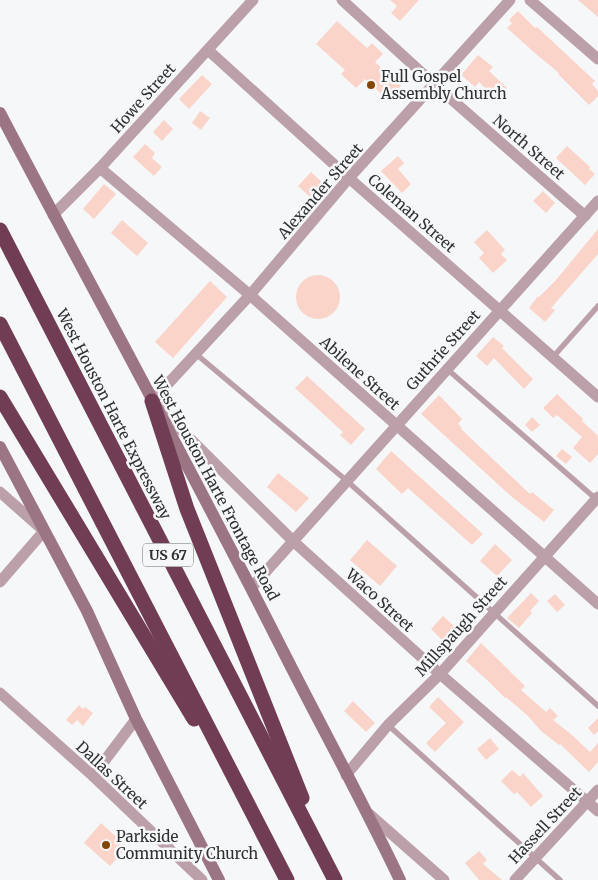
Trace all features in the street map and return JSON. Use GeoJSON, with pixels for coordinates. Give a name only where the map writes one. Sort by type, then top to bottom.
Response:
{"type":"FeatureCollection","features":[{"type":"Feature","properties":{"kind":"highway","name":"West Houston Harte Expressway"},"geometry":{"type":"LineString","coordinates":[[0,230],[334,877]]}},
{"type":"Feature","properties":{"kind":"highway","name":"US 67"},"geometry":{"type":"LineString","coordinates":[[0,324],[283,873]]}},
{"type":"Feature","properties":{"kind":"highway"},"geometry":{"type":"LineString","coordinates":[[0,397],[69,514],[139,626],[283,873]]}},
{"type":"Feature","properties":{"kind":"highway"},"geometry":{"type":"LineString","coordinates":[[152,401],[187,509],[334,877]]}},
{"type":"Feature","properties":{"kind":"main road","name":"West Houston Harte Frontage Road"},"geometry":{"type":"LineString","coordinates":[[0,112],[252,587],[346,775],[369,814],[400,880]]}},
{"type":"Feature","properties":{"kind":"main road"},"geometry":{"type":"LineString","coordinates":[[0,447],[87,611],[136,719],[219,880]]}},
{"type":"Feature","properties":{"kind":"street","name":"Howe Street"},"geometry":{"type":"LineString","coordinates":[[54,215],[100,168],[253,0]]}},
{"type":"Feature","properties":{"kind":"street","name":"North Street"},"geometry":{"type":"LineString","coordinates":[[342,0],[434,84],[585,216]]}},
{"type":"Feature","properties":{"kind":"street","name":"Alexander Street"},"geometry":{"type":"LineString","coordinates":[[152,401],[250,295],[349,178],[510,0]]}},
{"type":"Feature","properties":{"kind":"street"},"geometry":{"type":"LineString","coordinates":[[530,0],[598,59]]}},
{"type":"Feature","properties":{"kind":"street","name":"Coleman Street"},"geometry":{"type":"LineString","coordinates":[[208,50],[349,178],[598,397]]}},
{"type":"Feature","properties":{"kind":"street","name":"Abilene Street"},"geometry":{"type":"LineString","coordinates":[[100,168],[250,295],[598,604]]}},
{"type":"Feature","properties":{"kind":"street","name":"Guthrie Street"},"geometry":{"type":"LineString","coordinates":[[252,587],[598,201]]}},
{"type":"Feature","properties":{"kind":"street","name":"Waco Street"},"geometry":{"type":"LineString","coordinates":[[152,401],[294,541],[440,674],[598,811]]}},
{"type":"Feature","properties":{"kind":"street"},"geometry":{"type":"LineString","coordinates":[[0,492],[44,531],[0,582]]}},
{"type":"Feature","properties":{"kind":"street","name":"Millspaugh Street"},"geometry":{"type":"LineString","coordinates":[[346,775],[388,725],[440,674],[597,499]]}},
{"type":"Feature","properties":{"kind":"street","name":"Dallas Street"},"geometry":{"type":"LineString","coordinates":[[0,693],[93,776],[202,880]]}},
{"type":"Feature","properties":{"kind":"street"},"geometry":{"type":"LineString","coordinates":[[93,776],[136,719]]}},
{"type":"Feature","properties":{"kind":"street","name":"Hassell Street"},"geometry":{"type":"LineString","coordinates":[[515,880],[598,790]]}},
{"type":"Feature","properties":{"kind":"street"},"geometry":{"type":"LineString","coordinates":[[369,814],[444,880]]}},
{"type":"Feature","properties":{"kind":"lane"},"geometry":{"type":"LineString","coordinates":[[553,357],[598,306]]}},
{"type":"Feature","properties":{"kind":"lane"},"geometry":{"type":"LineString","coordinates":[[196,354],[347,481],[598,706]]}},
{"type":"Feature","properties":{"kind":"lane"},"geometry":{"type":"LineString","coordinates":[[447,369],[597,499]]}},
{"type":"Feature","properties":{"kind":"lane"},"geometry":{"type":"LineString","coordinates":[[388,725],[560,880]]}},
{"type":"Feature","properties":{"kind":"building"},"geometry":{"type":"Polygon","coordinates":[[[390,0],[419,0],[400,21],[391,13],[397,6],[390,0]]]}},
{"type":"Feature","properties":{"kind":"building"},"geometry":{"type":"Polygon","coordinates":[[[578,0],[598,0],[598,17],[578,0]]]}},
{"type":"Feature","properties":{"kind":"building"},"geometry":{"type":"Polygon","coordinates":[[[518,11],[595,81],[592,84],[598,91],[598,96],[589,105],[559,73],[507,28],[512,23],[509,20],[518,11]]]}},
{"type":"Feature","properties":{"kind":"building"},"geometry":{"type":"Polygon","coordinates":[[[337,21],[367,48],[372,43],[383,54],[375,62],[401,86],[388,100],[365,79],[356,88],[341,74],[345,70],[316,44],[337,21]]]}},
{"type":"Feature","properties":{"kind":"building"},"geometry":{"type":"Polygon","coordinates":[[[478,55],[493,67],[489,71],[507,88],[496,99],[479,82],[475,87],[461,75],[478,55]]]}},
{"type":"Feature","properties":{"kind":"building"},"geometry":{"type":"Polygon","coordinates":[[[202,75],[212,84],[189,109],[179,99],[202,75]]]}},
{"type":"Feature","properties":{"kind":"building"},"geometry":{"type":"Polygon","coordinates":[[[200,111],[210,118],[201,130],[192,123],[200,111]]]}},
{"type":"Feature","properties":{"kind":"building"},"geometry":{"type":"Polygon","coordinates":[[[164,120],[173,129],[162,141],[153,132],[164,120]]]}},
{"type":"Feature","properties":{"kind":"building"},"geometry":{"type":"Polygon","coordinates":[[[145,144],[155,153],[152,158],[162,167],[154,176],[133,157],[145,144]]]}},
{"type":"Feature","properties":{"kind":"building"},"geometry":{"type":"Polygon","coordinates":[[[567,146],[595,174],[585,185],[556,158],[567,146]]]}},
{"type":"Feature","properties":{"kind":"building"},"geometry":{"type":"Polygon","coordinates":[[[398,156],[404,163],[398,169],[411,184],[402,193],[381,171],[398,156]]]}},
{"type":"Feature","properties":{"kind":"building"},"geometry":{"type":"Polygon","coordinates":[[[311,172],[324,184],[311,198],[298,186],[311,172]]]}},
{"type":"Feature","properties":{"kind":"building"},"geometry":{"type":"Polygon","coordinates":[[[104,184],[116,194],[94,219],[83,209],[104,184]]]}},
{"type":"Feature","properties":{"kind":"building"},"geometry":{"type":"Polygon","coordinates":[[[543,191],[555,203],[546,213],[533,201],[543,191]]]}},
{"type":"Feature","properties":{"kind":"building"},"geometry":{"type":"Polygon","coordinates":[[[122,220],[148,243],[137,256],[111,233],[122,220]]]}},
{"type":"Feature","properties":{"kind":"building"},"geometry":{"type":"Polygon","coordinates":[[[598,229],[598,254],[551,308],[555,310],[545,322],[529,308],[538,296],[556,280],[598,229]]]}},
{"type":"Feature","properties":{"kind":"building"},"geometry":{"type":"Polygon","coordinates":[[[487,230],[505,250],[501,254],[507,260],[493,273],[479,258],[484,253],[474,242],[487,230]]]}},
{"type":"Feature","properties":{"kind":"building"},"geometry":{"type":"Polygon","coordinates":[[[314,275],[322,275],[334,281],[340,297],[334,313],[322,319],[314,319],[302,313],[296,301],[296,293],[302,281],[314,275]]]}},
{"type":"Feature","properties":{"kind":"building"},"geometry":{"type":"Polygon","coordinates":[[[210,281],[227,297],[173,358],[155,342],[210,281]]]}},
{"type":"Feature","properties":{"kind":"building"},"geometry":{"type":"Polygon","coordinates":[[[493,337],[504,346],[502,348],[533,379],[524,389],[494,358],[487,366],[476,356],[493,337]]]}},
{"type":"Feature","properties":{"kind":"building"},"geometry":{"type":"Polygon","coordinates":[[[307,376],[365,429],[351,445],[340,435],[343,432],[295,388],[307,376]]]}},
{"type":"Feature","properties":{"kind":"building"},"geometry":{"type":"Polygon","coordinates":[[[557,394],[598,436],[598,454],[590,463],[573,448],[582,437],[557,415],[553,418],[543,408],[557,394]]]}},
{"type":"Feature","properties":{"kind":"building"},"geometry":{"type":"Polygon","coordinates":[[[439,395],[462,419],[458,424],[461,429],[530,494],[532,492],[554,510],[544,522],[512,497],[421,414],[439,395]]]}},
{"type":"Feature","properties":{"kind":"building"},"geometry":{"type":"Polygon","coordinates":[[[532,417],[540,425],[532,432],[525,425],[532,417]]]}},
{"type":"Feature","properties":{"kind":"building"},"geometry":{"type":"Polygon","coordinates":[[[562,449],[572,457],[566,464],[556,456],[562,449]]]}},
{"type":"Feature","properties":{"kind":"building"},"geometry":{"type":"Polygon","coordinates":[[[391,451],[483,534],[472,545],[408,488],[402,494],[376,469],[391,451]]]}},
{"type":"Feature","properties":{"kind":"building"},"geometry":{"type":"Polygon","coordinates":[[[278,473],[309,498],[296,512],[267,487],[278,473]]]}},
{"type":"Feature","properties":{"kind":"building"},"geometry":{"type":"Polygon","coordinates":[[[367,540],[397,566],[380,586],[350,560],[367,540]]]}},
{"type":"Feature","properties":{"kind":"building"},"geometry":{"type":"Polygon","coordinates":[[[495,544],[512,560],[497,576],[480,561],[495,544]]]}},
{"type":"Feature","properties":{"kind":"building"},"geometry":{"type":"Polygon","coordinates":[[[531,593],[539,601],[530,611],[532,613],[519,628],[507,618],[531,593]]]}},
{"type":"Feature","properties":{"kind":"building"},"geometry":{"type":"Polygon","coordinates":[[[555,594],[565,605],[557,612],[547,601],[555,594]]]}},
{"type":"Feature","properties":{"kind":"building"},"geometry":{"type":"Polygon","coordinates":[[[443,616],[456,628],[443,641],[431,629],[443,616]]]}},
{"type":"Feature","properties":{"kind":"building"},"geometry":{"type":"Polygon","coordinates":[[[481,643],[525,686],[521,690],[546,712],[550,708],[558,716],[553,720],[590,752],[598,743],[598,762],[589,772],[560,744],[541,731],[528,716],[505,698],[466,661],[481,643]]]}},
{"type":"Feature","properties":{"kind":"building"},"geometry":{"type":"Polygon","coordinates":[[[438,697],[464,722],[435,752],[426,743],[446,723],[429,707],[438,697]]]}},
{"type":"Feature","properties":{"kind":"building"},"geometry":{"type":"Polygon","coordinates":[[[353,701],[375,723],[366,732],[344,711],[353,701]]]}},
{"type":"Feature","properties":{"kind":"building"},"geometry":{"type":"Polygon","coordinates":[[[79,705],[93,713],[83,726],[77,720],[72,725],[66,720],[79,705]]]}},
{"type":"Feature","properties":{"kind":"building"},"geometry":{"type":"Polygon","coordinates":[[[598,718],[598,731],[594,735],[588,728],[598,718]]]}},
{"type":"Feature","properties":{"kind":"building"},"geometry":{"type":"Polygon","coordinates":[[[490,738],[499,749],[486,760],[477,749],[490,738]]]}},
{"type":"Feature","properties":{"kind":"building"},"geometry":{"type":"Polygon","coordinates":[[[512,770],[520,777],[523,773],[543,796],[531,807],[517,792],[514,794],[501,781],[512,770]]]}},
{"type":"Feature","properties":{"kind":"building","name":"Parkside Community Church"},"geometry":{"type":"Polygon","coordinates":[[[101,823],[127,847],[110,866],[84,843],[101,823]]]}},
{"type":"Feature","properties":{"kind":"building"},"geometry":{"type":"Polygon","coordinates":[[[479,851],[487,860],[483,864],[502,880],[479,880],[465,863],[479,851]]]}},
{"type":"Feature","properties":{"kind":"place","name":"Full Gospel Assembly Church"},"geometry":{"type":"Point","coordinates":[371,85]}},
{"type":"Feature","properties":{"kind":"place","name":"Parkside Community Church"},"geometry":{"type":"Point","coordinates":[106,845]}}]}
